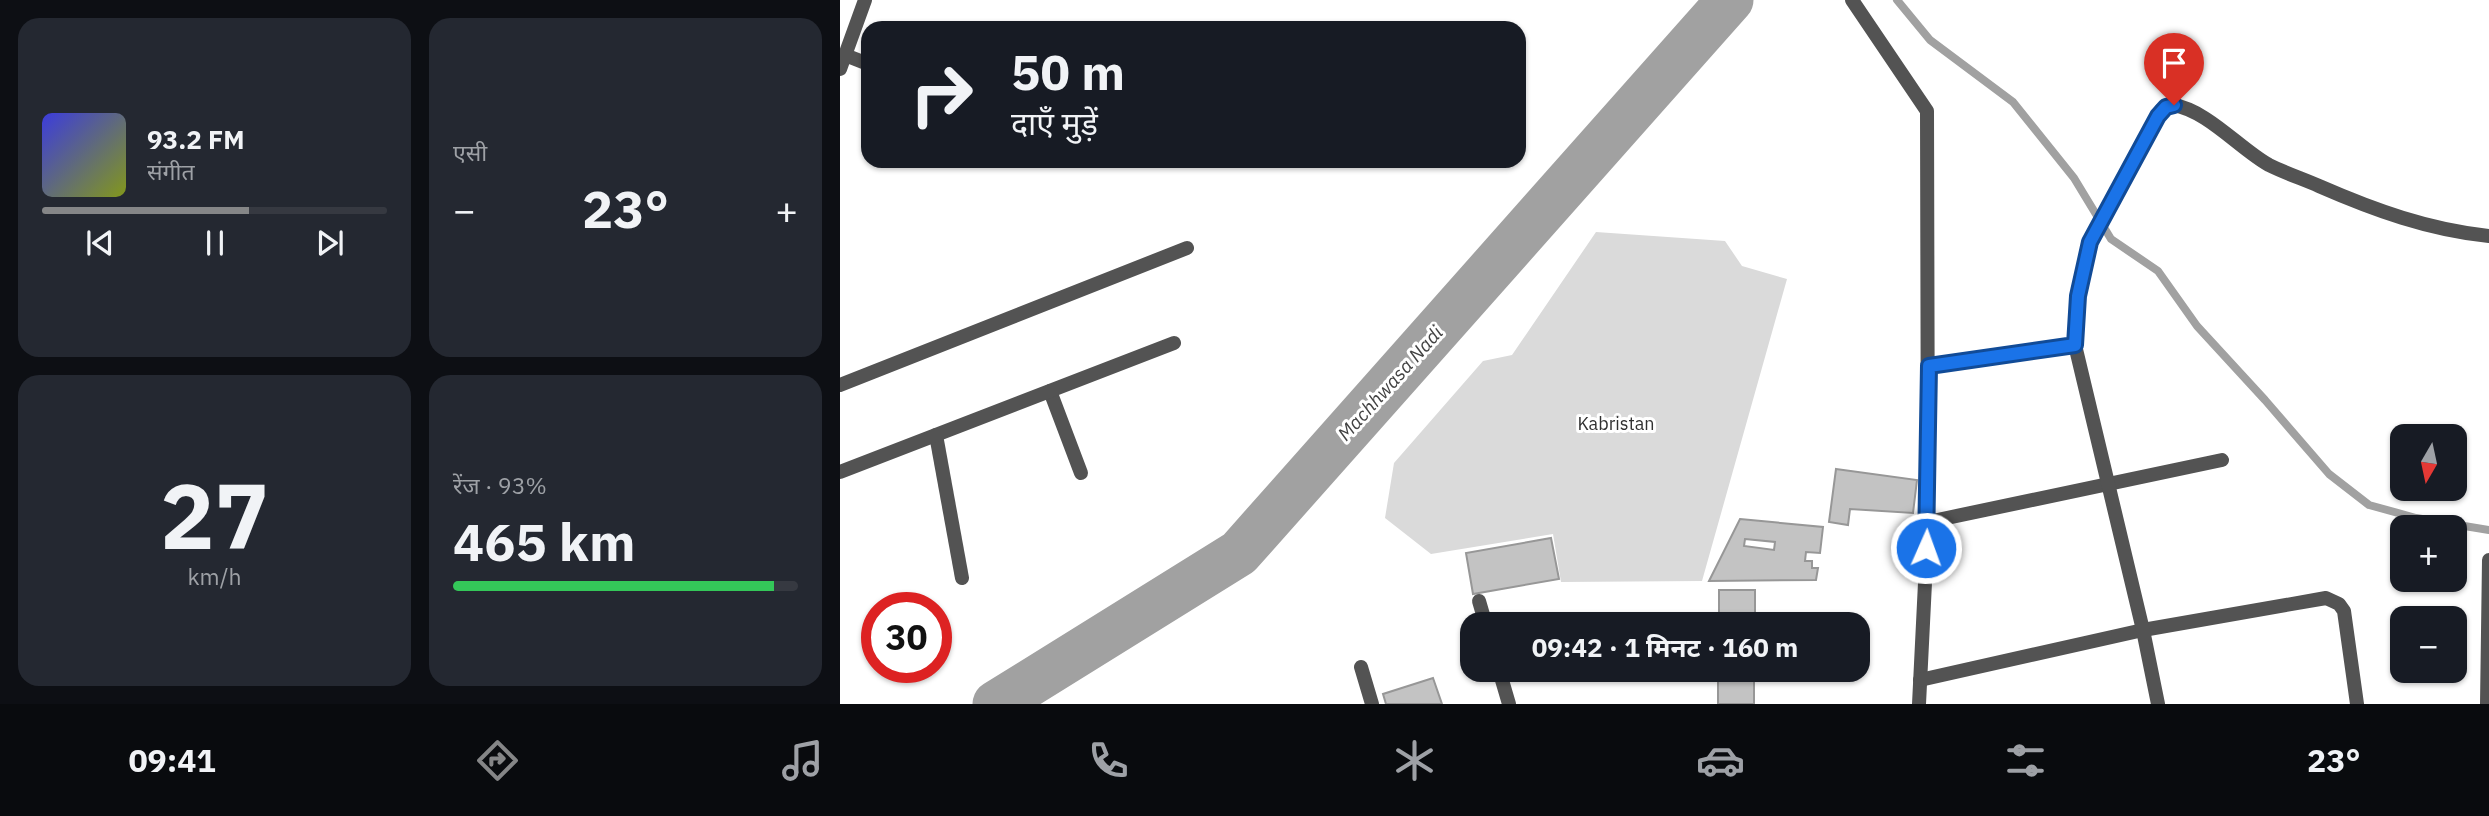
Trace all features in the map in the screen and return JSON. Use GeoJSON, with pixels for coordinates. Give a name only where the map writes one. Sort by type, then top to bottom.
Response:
{"type":"FeatureCollection","features":[{"type":"Feature","properties":{"kind":"street"},"geometry":{"type":"LineString","coordinates":[[840,69],[865,0]]}},
{"type":"Feature","properties":{"kind":"street"},"geometry":{"type":"LineString","coordinates":[[1852,0],[1927,111],[1928,522],[1919,704]]}},
{"type":"Feature","properties":{"kind":"street"},"geometry":{"type":"LineString","coordinates":[[845,55],[861,61]]}},
{"type":"Feature","properties":{"kind":"street"},"geometry":{"type":"LineString","coordinates":[[2158,704],[2075,345],[2078,296],[2090,242],[2161,110],[2177,105],[2201,117],[2269,164],[2356,202],[2403,219],[2454,232],[2489,236]]}},
{"type":"Feature","properties":{"kind":"street"},"geometry":{"type":"LineString","coordinates":[[840,385],[1187,248]]}},
{"type":"Feature","properties":{"kind":"street"},"geometry":{"type":"LineString","coordinates":[[840,472],[1174,344]]}},
{"type":"Feature","properties":{"kind":"street"},"geometry":{"type":"LineString","coordinates":[[1929,366],[2075,345]]}},
{"type":"Feature","properties":{"kind":"street"},"geometry":{"type":"LineString","coordinates":[[1050,391],[1081,473]]}},
{"type":"Feature","properties":{"kind":"street"},"geometry":{"type":"LineString","coordinates":[[936,435],[962,578]]}},
{"type":"Feature","properties":{"kind":"street"},"geometry":{"type":"LineString","coordinates":[[1928,522],[2222,460]]}},
{"type":"Feature","properties":{"kind":"street"},"geometry":{"type":"LineString","coordinates":[[2487,704],[2489,560]]}},
{"type":"Feature","properties":{"kind":"street"},"geometry":{"type":"LineString","coordinates":[[1920,680],[2143,630],[2320,598],[2332,600],[2344,611],[2357,704]]}},
{"type":"Feature","properties":{"kind":"street"},"geometry":{"type":"LineString","coordinates":[[1479,601],[1482,612]]}},
{"type":"Feature","properties":{"kind":"street"},"geometry":{"type":"LineString","coordinates":[[1360,667],[1372,704]]}},
{"type":"Feature","properties":{"kind":"street"},"geometry":{"type":"LineString","coordinates":[[1503,682],[1509,704]]}},
{"type":"Feature","properties":{"kind":"green space","name":"Kabristan"},"geometry":{"type":"Polygon","coordinates":[[[1596,232],[1725,241],[1742,266],[1787,279],[1702,581],[1561,582],[1553,534],[1431,554],[1385,518],[1394,463],[1483,361],[1512,355],[1596,232]]]}},
{"type":"Feature","properties":{"kind":"building"},"geometry":{"type":"Polygon","coordinates":[[[1836,469],[1917,480],[1913,513],[1850,509],[1848,525],[1829,522],[1836,469]]]}},
{"type":"Feature","properties":{"kind":"building"},"geometry":{"type":"Polygon","coordinates":[[[1740,519],[1823,527],[1820,553],[1806,552],[1805,561],[1812,561],[1812,568],[1818,568],[1816,580],[1709,581],[1740,519]],[[1745,539],[1744,546],[1774,550],[1775,542],[1745,539]]]}},
{"type":"Feature","properties":{"kind":"building"},"geometry":{"type":"Polygon","coordinates":[[[1551,538],[1559,579],[1473,594],[1466,553],[1551,538]]]}},
{"type":"Feature","properties":{"kind":"building"},"geometry":{"type":"Polygon","coordinates":[[[1719,590],[1755,590],[1755,612],[1719,612],[1719,590]]]}},
{"type":"Feature","properties":{"kind":"building"},"geometry":{"type":"Polygon","coordinates":[[[1433,678],[1442,704],[1386,704],[1383,694],[1433,678]]]}},
{"type":"Feature","properties":{"kind":"building"},"geometry":{"type":"Polygon","coordinates":[[[1718,682],[1754,682],[1754,704],[1718,704],[1718,682]]]}},
{"type":"Feature","properties":{"kind":"waterway","name":"Machhwasa Nadi"},"geometry":{"type":"LineString","coordinates":[[996,704],[1239,553],[1730,0]]}},
{"type":"Feature","properties":{"kind":"waterway"},"geometry":{"type":"LineString","coordinates":[[1897,0],[1930,40],[2013,102],[2074,178],[2111,239],[2158,271],[2197,326],[2329,474],[2369,505],[2416,518],[2489,530]]}},
{"type":"Feature","properties":{"kind":"route"},"geometry":{"type":"LineString","coordinates":[[1926,548],[1929,366],[2075,345],[2078,296],[2090,242],[2161,110],[2174,105]]}}]}
